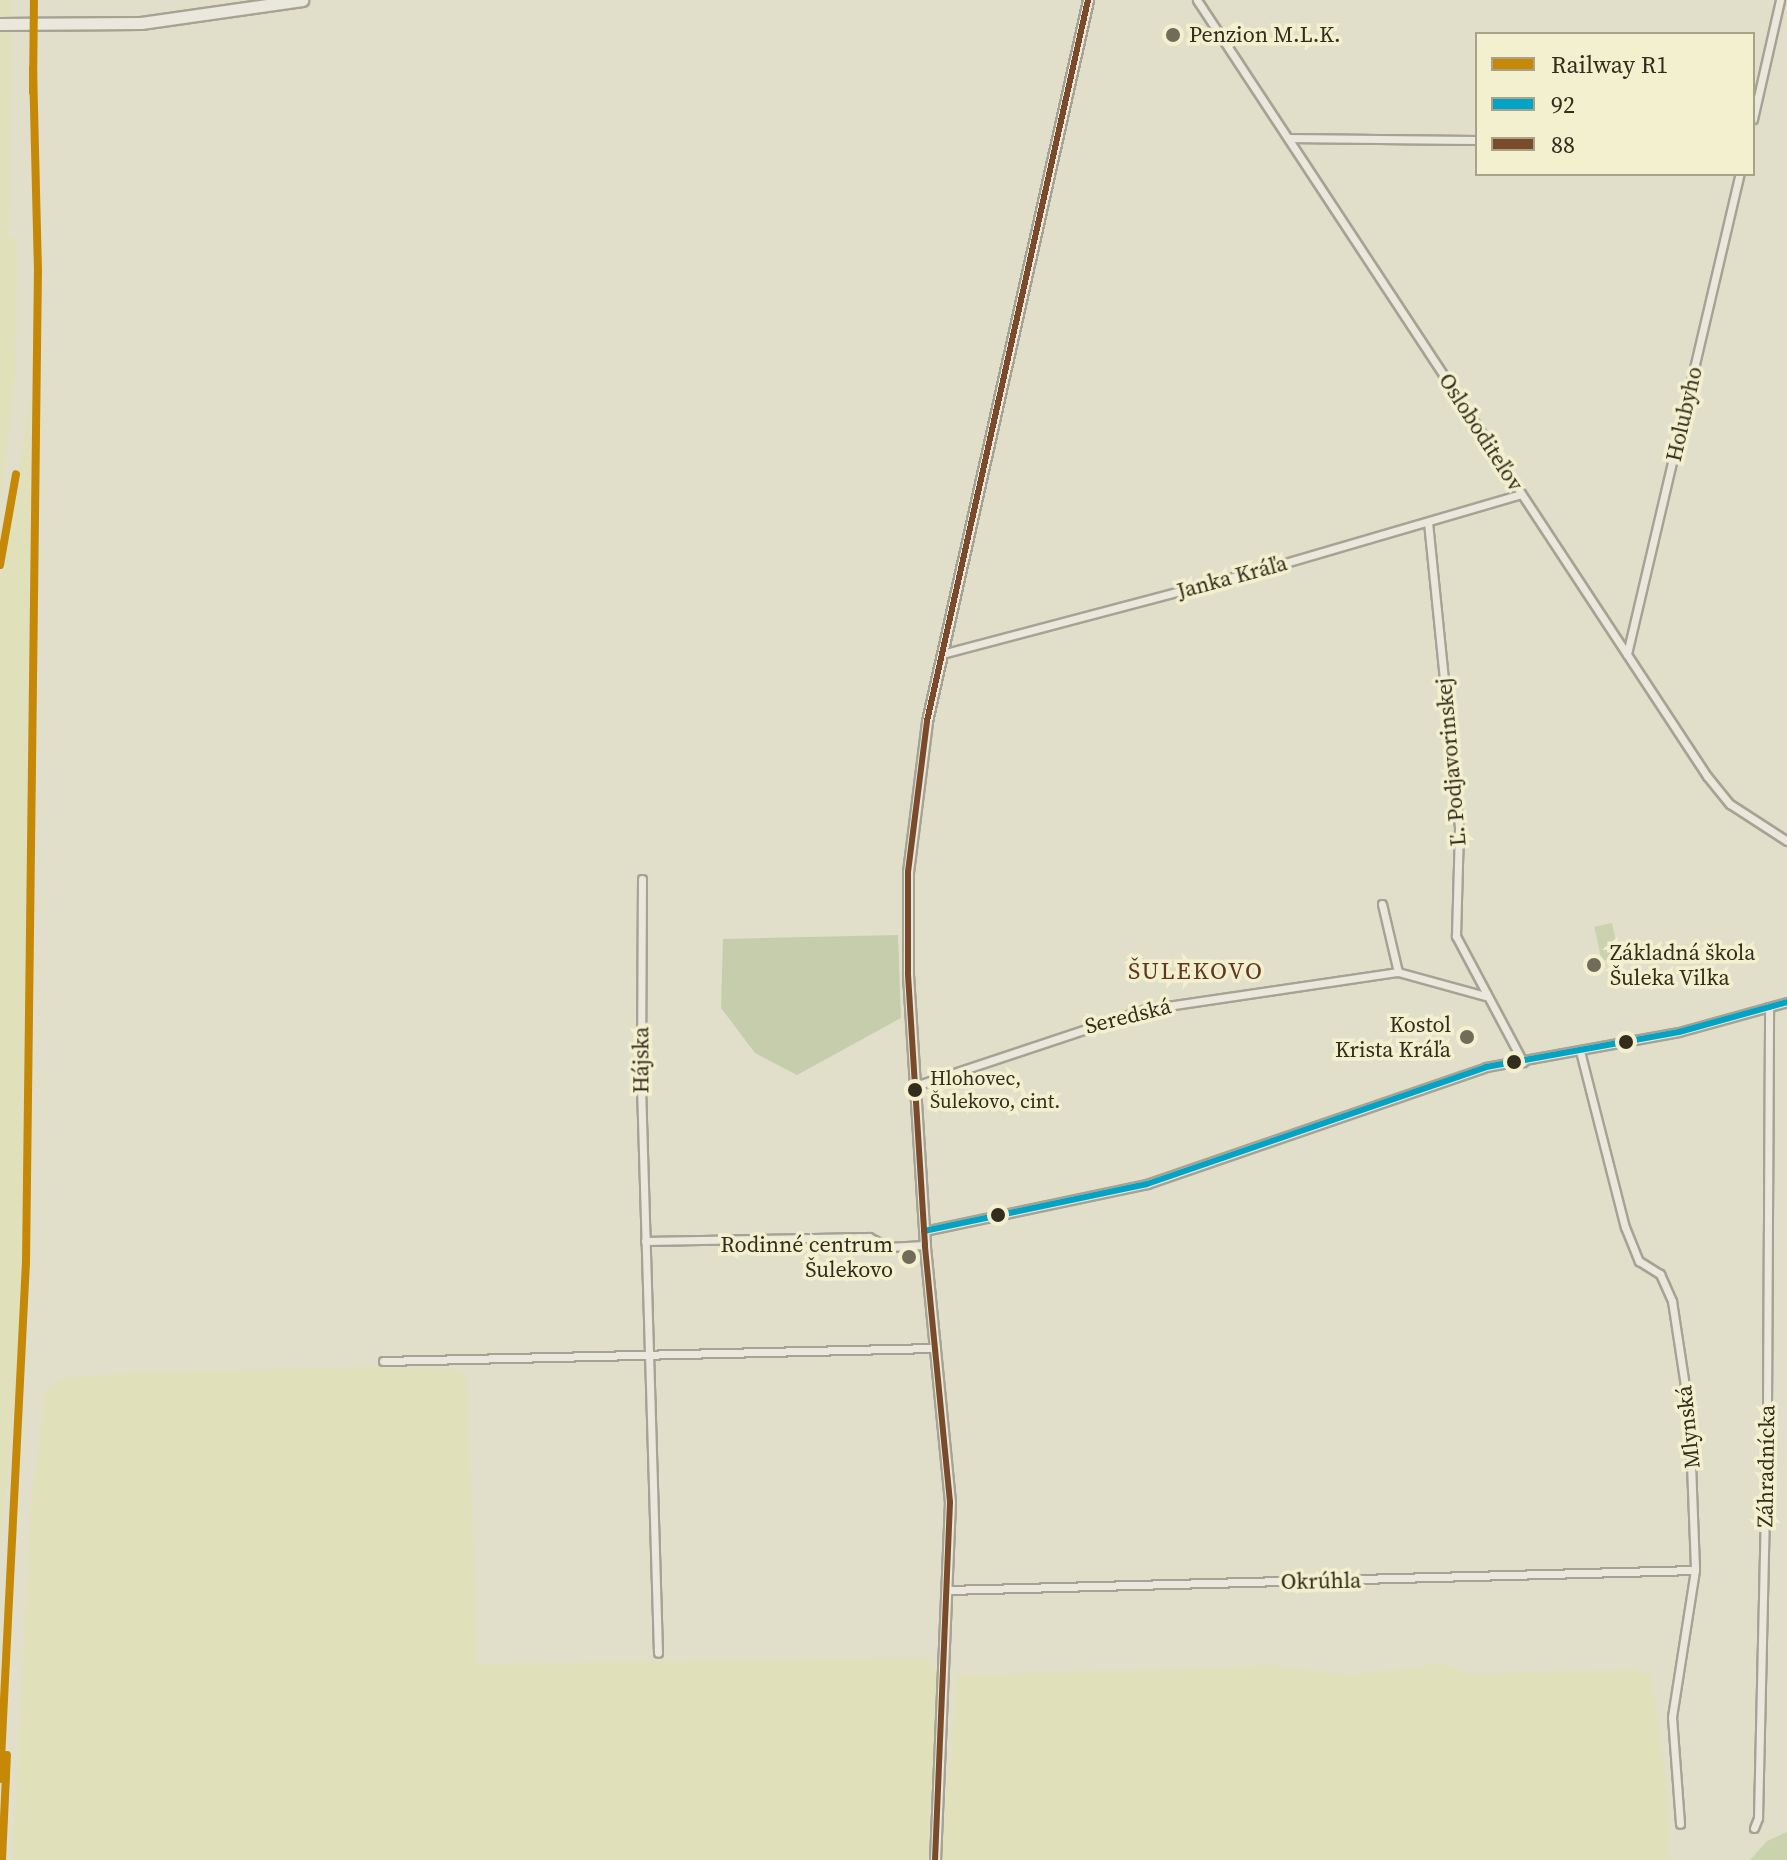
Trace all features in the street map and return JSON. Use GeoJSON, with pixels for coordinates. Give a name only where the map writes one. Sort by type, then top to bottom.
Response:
{"type":"FeatureCollection","features":[{"type":"Feature","properties":{"kind":"main road"},"geometry":{"type":"LineString","coordinates":[[0,24],[110,24],[207,16],[302,0]]}},
{"type":"Feature","properties":{"kind":"street"},"geometry":{"type":"LineString","coordinates":[[935,1860],[945,1665],[949,1457],[924,1231],[915,1086],[908,872],[916,789],[942,654],[1088,0]]}},
{"type":"Feature","properties":{"kind":"street","name":"Osloboditeľov"},"geometry":{"type":"LineString","coordinates":[[1197,0],[1627,654],[1730,804],[1787,841]]}},
{"type":"Feature","properties":{"kind":"street"},"geometry":{"type":"LineString","coordinates":[[1755,110],[1780,0]]}},
{"type":"Feature","properties":{"kind":"street"},"geometry":{"type":"LineString","coordinates":[[1288,138],[1475,140]]}},
{"type":"Feature","properties":{"kind":"street","name":"Holubyho"},"geometry":{"type":"LineString","coordinates":[[1627,654],[1740,176]]}},
{"type":"Feature","properties":{"kind":"street","name":"Janka Kráľa"},"geometry":{"type":"LineString","coordinates":[[942,654],[1521,494]]}},
{"type":"Feature","properties":{"kind":"street","name":"Ľ. Podjavorinskej"},"geometry":{"type":"LineString","coordinates":[[1428,522],[1459,829],[1456,936],[1485,996],[1506,1024],[1523,1062]]}},
{"type":"Feature","properties":{"kind":"street","name":"Hájska"},"geometry":{"type":"LineString","coordinates":[[642,879],[645,1241],[658,1653]]}},
{"type":"Feature","properties":{"kind":"street"},"geometry":{"type":"LineString","coordinates":[[1382,904],[1398,972],[1485,996]]}},
{"type":"Feature","properties":{"kind":"street","name":"Seredská"},"geometry":{"type":"LineString","coordinates":[[915,1086],[1147,1009],[1398,972]]}},
{"type":"Feature","properties":{"kind":"street"},"geometry":{"type":"LineString","coordinates":[[924,1231],[1147,1184],[1486,1067],[1679,1032],[1787,1002]]}},
{"type":"Feature","properties":{"kind":"street","name":"Záhradnícka"},"geometry":{"type":"LineString","coordinates":[[1754,1828],[1758,1818],[1767,1408],[1769,1007]]}},
{"type":"Feature","properties":{"kind":"street","name":"Mlynská"},"geometry":{"type":"LineString","coordinates":[[1580,1051],[1625,1227],[1639,1261],[1660,1274],[1672,1301],[1689,1412],[1695,1570],[1672,1717],[1680,1824]]}},
{"type":"Feature","properties":{"kind":"street"},"geometry":{"type":"LineString","coordinates":[[645,1241],[869,1237],[888,1247],[925,1245]]}},
{"type":"Feature","properties":{"kind":"street"},"geometry":{"type":"LineString","coordinates":[[383,1361],[936,1348]]}},
{"type":"Feature","properties":{"kind":"street","name":"Okrúhla"},"geometry":{"type":"LineString","coordinates":[[947,1590],[1695,1570]]}},
{"type":"Feature","properties":{"kind":"green space"},"geometry":{"type":"Polygon","coordinates":[[[0,0],[12,0],[9,237],[17,238],[17,283],[14,394],[0,507],[0,0]]]}},
{"type":"Feature","properties":{"kind":"green space"},"geometry":{"type":"Polygon","coordinates":[[[31,396],[22,1261],[19,1350],[0,1552],[0,584],[31,396]]]}},
{"type":"Feature","properties":{"kind":"green space"},"geometry":{"type":"Polygon","coordinates":[[[1612,923],[1619,957],[1602,961],[1594,927],[1612,923]]]}},
{"type":"Feature","properties":{"kind":"green space"},"geometry":{"type":"Polygon","coordinates":[[[898,935],[901,1018],[797,1075],[755,1053],[721,1008],[723,939],[898,935]]]}},
{"type":"Feature","properties":{"kind":"green space"},"geometry":{"type":"Polygon","coordinates":[[[363,1367],[457,1369],[467,1379],[478,1664],[922,1657],[930,1661],[938,1675],[927,1860],[13,1860],[31,1502],[45,1391],[61,1378],[139,1372],[363,1367]]]}},
{"type":"Feature","properties":{"kind":"green space"},"geometry":{"type":"Polygon","coordinates":[[[1443,1663],[1467,1674],[1631,1669],[1651,1674],[1667,1787],[1669,1860],[942,1860],[957,1675],[1274,1665],[1351,1675],[1443,1663]]]}},
{"type":"Feature","properties":{"kind":"green space"},"geometry":{"type":"Polygon","coordinates":[[[1787,1832],[1787,1860],[1750,1860],[1767,1841],[1787,1832]]]}},
{"type":"Feature","properties":{"kind":"railway"},"geometry":{"type":"LineString","coordinates":[[0,1779],[26,1263],[38,272],[33,68]]}},
{"type":"Feature","properties":{"kind":"railway"},"geometry":{"type":"LineString","coordinates":[[2,1860],[7,1767]]}},
{"type":"Feature","properties":{"kind":"rail line","name":"R1"},"geometry":{"type":"LineString","coordinates":[[33,92],[34,0]]}},
{"type":"Feature","properties":{"kind":"rail line","name":"R1"},"geometry":{"type":"LineString","coordinates":[[0,1779],[26,1263],[38,272],[33,68]]}},
{"type":"Feature","properties":{"kind":"rail line","name":"R1"},"geometry":{"type":"LineString","coordinates":[[0,565],[16,474]]}},
{"type":"Feature","properties":{"kind":"rail line","name":"R1"},"geometry":{"type":"LineString","coordinates":[[2,1860],[7,1755]]}},
{"type":"Feature","properties":{"kind":"transit line","name":"88"},"geometry":{"type":"LineString","coordinates":[[935,1860],[950,1502],[925,1245],[908,974],[908,872],[927,721],[1088,0]]}},
{"type":"Feature","properties":{"kind":"transit line","name":"92"},"geometry":{"type":"LineString","coordinates":[[924,1231],[1147,1184],[1486,1067],[1679,1032],[1787,1002]]}},
{"type":"Feature","properties":{"kind":"place","name":"Penzion M.L.K."},"geometry":{"type":"Point","coordinates":[1173,35]}},
{"type":"Feature","properties":{"kind":"place","name":"Základná škola Šuleka Vilka"},"geometry":{"type":"Point","coordinates":[1594,965]}},
{"type":"Feature","properties":{"kind":"place","name":"Kostol Krista Kráľa"},"geometry":{"type":"Point","coordinates":[1467,1037]}},
{"type":"Feature","properties":{"kind":"place","name":"Hlohovec, Šulekovo, cint."},"geometry":{"type":"Point","coordinates":[915,1090]}},
{"type":"Feature","properties":{"kind":"place","name":"Rodinné centrum Šulekovo"},"geometry":{"type":"Point","coordinates":[909,1257]}},
{"type":"Feature","properties":{"kind":"district","name":"ŠULEKOVO"},"geometry":{"type":"Point","coordinates":[1196,971]}}]}
